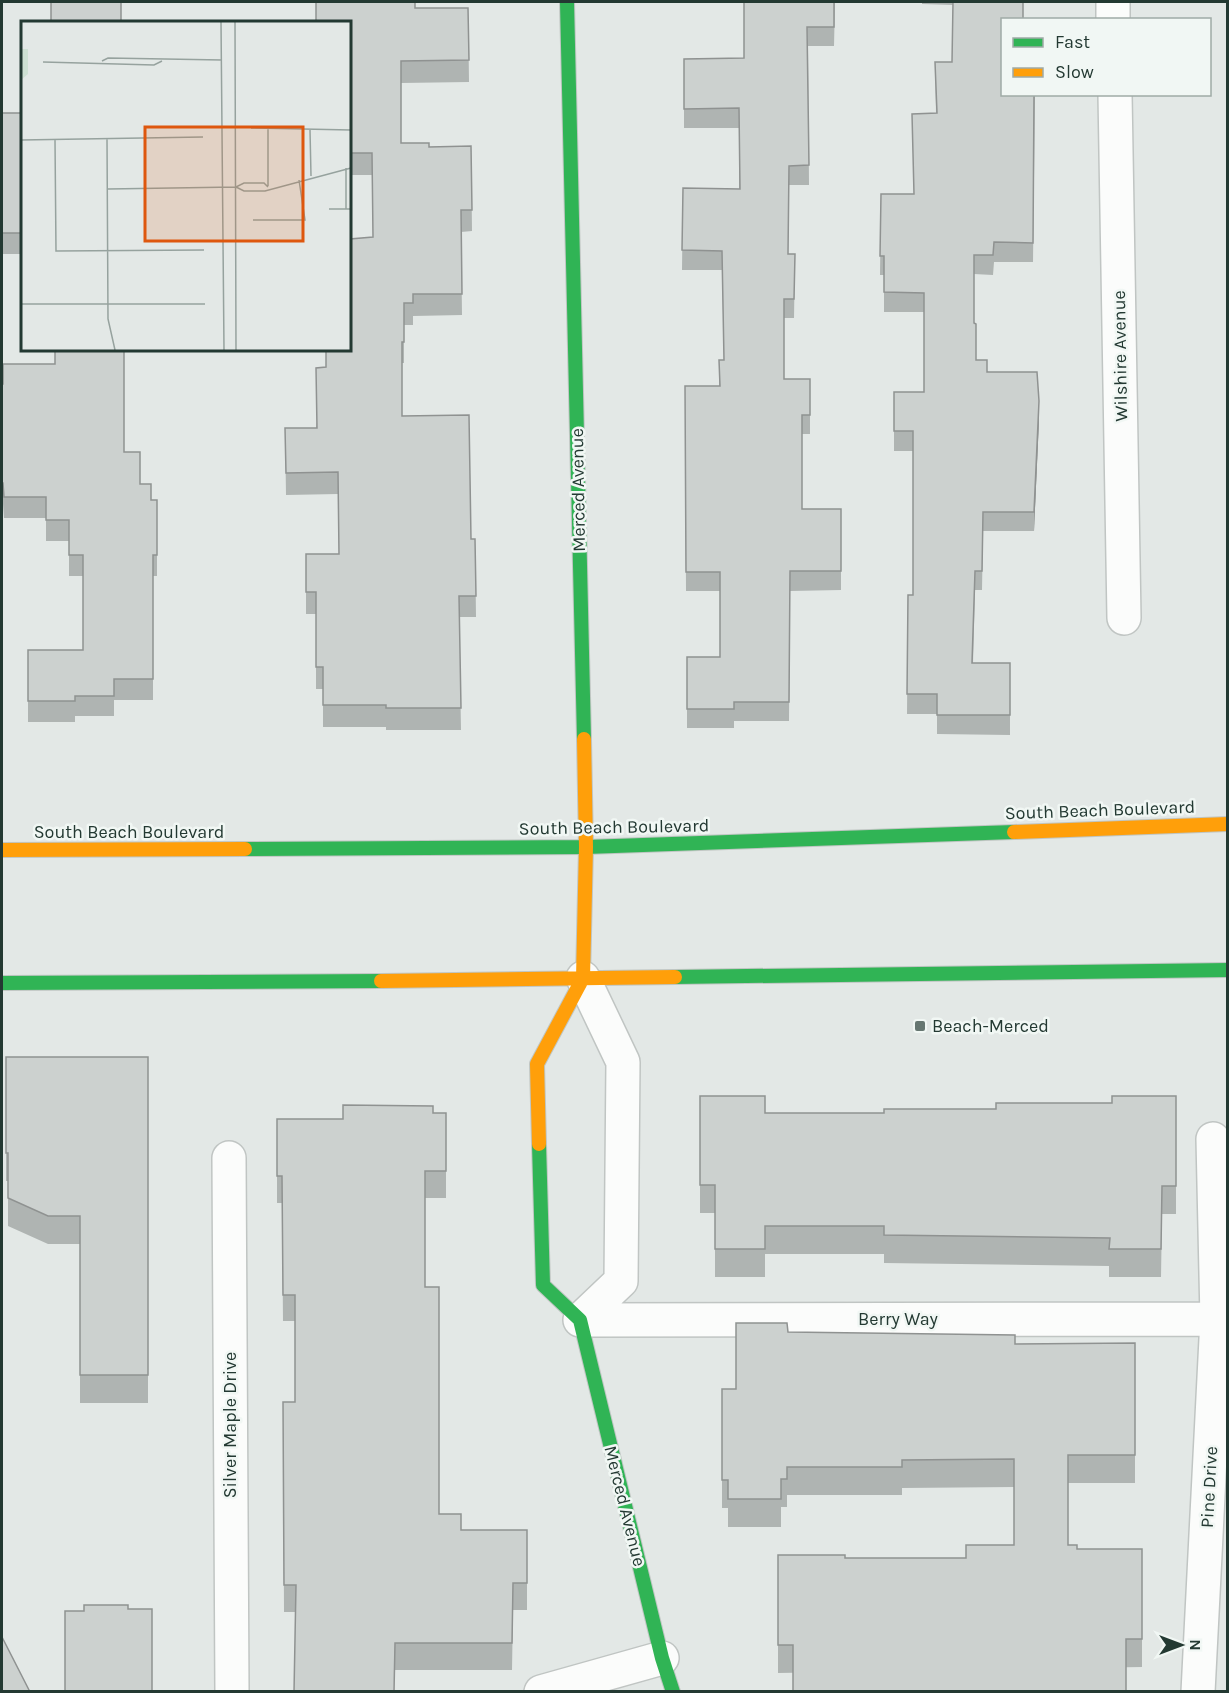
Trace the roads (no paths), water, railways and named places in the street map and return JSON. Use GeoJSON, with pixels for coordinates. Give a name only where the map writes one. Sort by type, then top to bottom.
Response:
{"type":"FeatureCollection","features":[{"type":"Feature","properties":{"kind":"main road","name":"Merced Avenue"},"geometry":{"type":"LineString","coordinates":[[567,2],[586,847],[583,978],[537,1064],[543,1285],[580,1320],[662,1658],[673,1692]]}},
{"type":"Feature","properties":{"kind":"main road","name":"South Beach Boulevard"},"geometry":{"type":"LineString","coordinates":[[2,850],[586,847],[1227,824]]}},
{"type":"Feature","properties":{"kind":"main road"},"geometry":{"type":"LineString","coordinates":[[2,983],[232,983],[1227,970]]}},
{"type":"Feature","properties":{"kind":"street"},"geometry":{"type":"LineString","coordinates":[[1113,2],[1113,18]]}},
{"type":"Feature","properties":{"kind":"street","name":"Wilshire Avenue"},"geometry":{"type":"LineString","coordinates":[[1115,96],[1124,618]]}},
{"type":"Feature","properties":{"kind":"street","name":"Merced Avenue"},"geometry":{"type":"LineString","coordinates":[[580,1320],[621,1281],[623,1062],[583,978]]}},
{"type":"Feature","properties":{"kind":"street","name":"Pine Drive"},"geometry":{"type":"LineString","coordinates":[[1198,1692],[1217,1319],[1213,1139]]}},
{"type":"Feature","properties":{"kind":"street","name":"Silver Maple Drive"},"geometry":{"type":"LineString","coordinates":[[229,1158],[232,1692]]}},
{"type":"Feature","properties":{"kind":"street","name":"Berry Way"},"geometry":{"type":"LineString","coordinates":[[580,1320],[1217,1319]]}},
{"type":"Feature","properties":{"kind":"street"},"geometry":{"type":"LineString","coordinates":[[541,1692],[662,1658]]}},
{"type":"Feature","properties":{"kind":"place","name":"Beach-Merced"},"geometry":{"type":"Point","coordinates":[920,1026]}}]}
